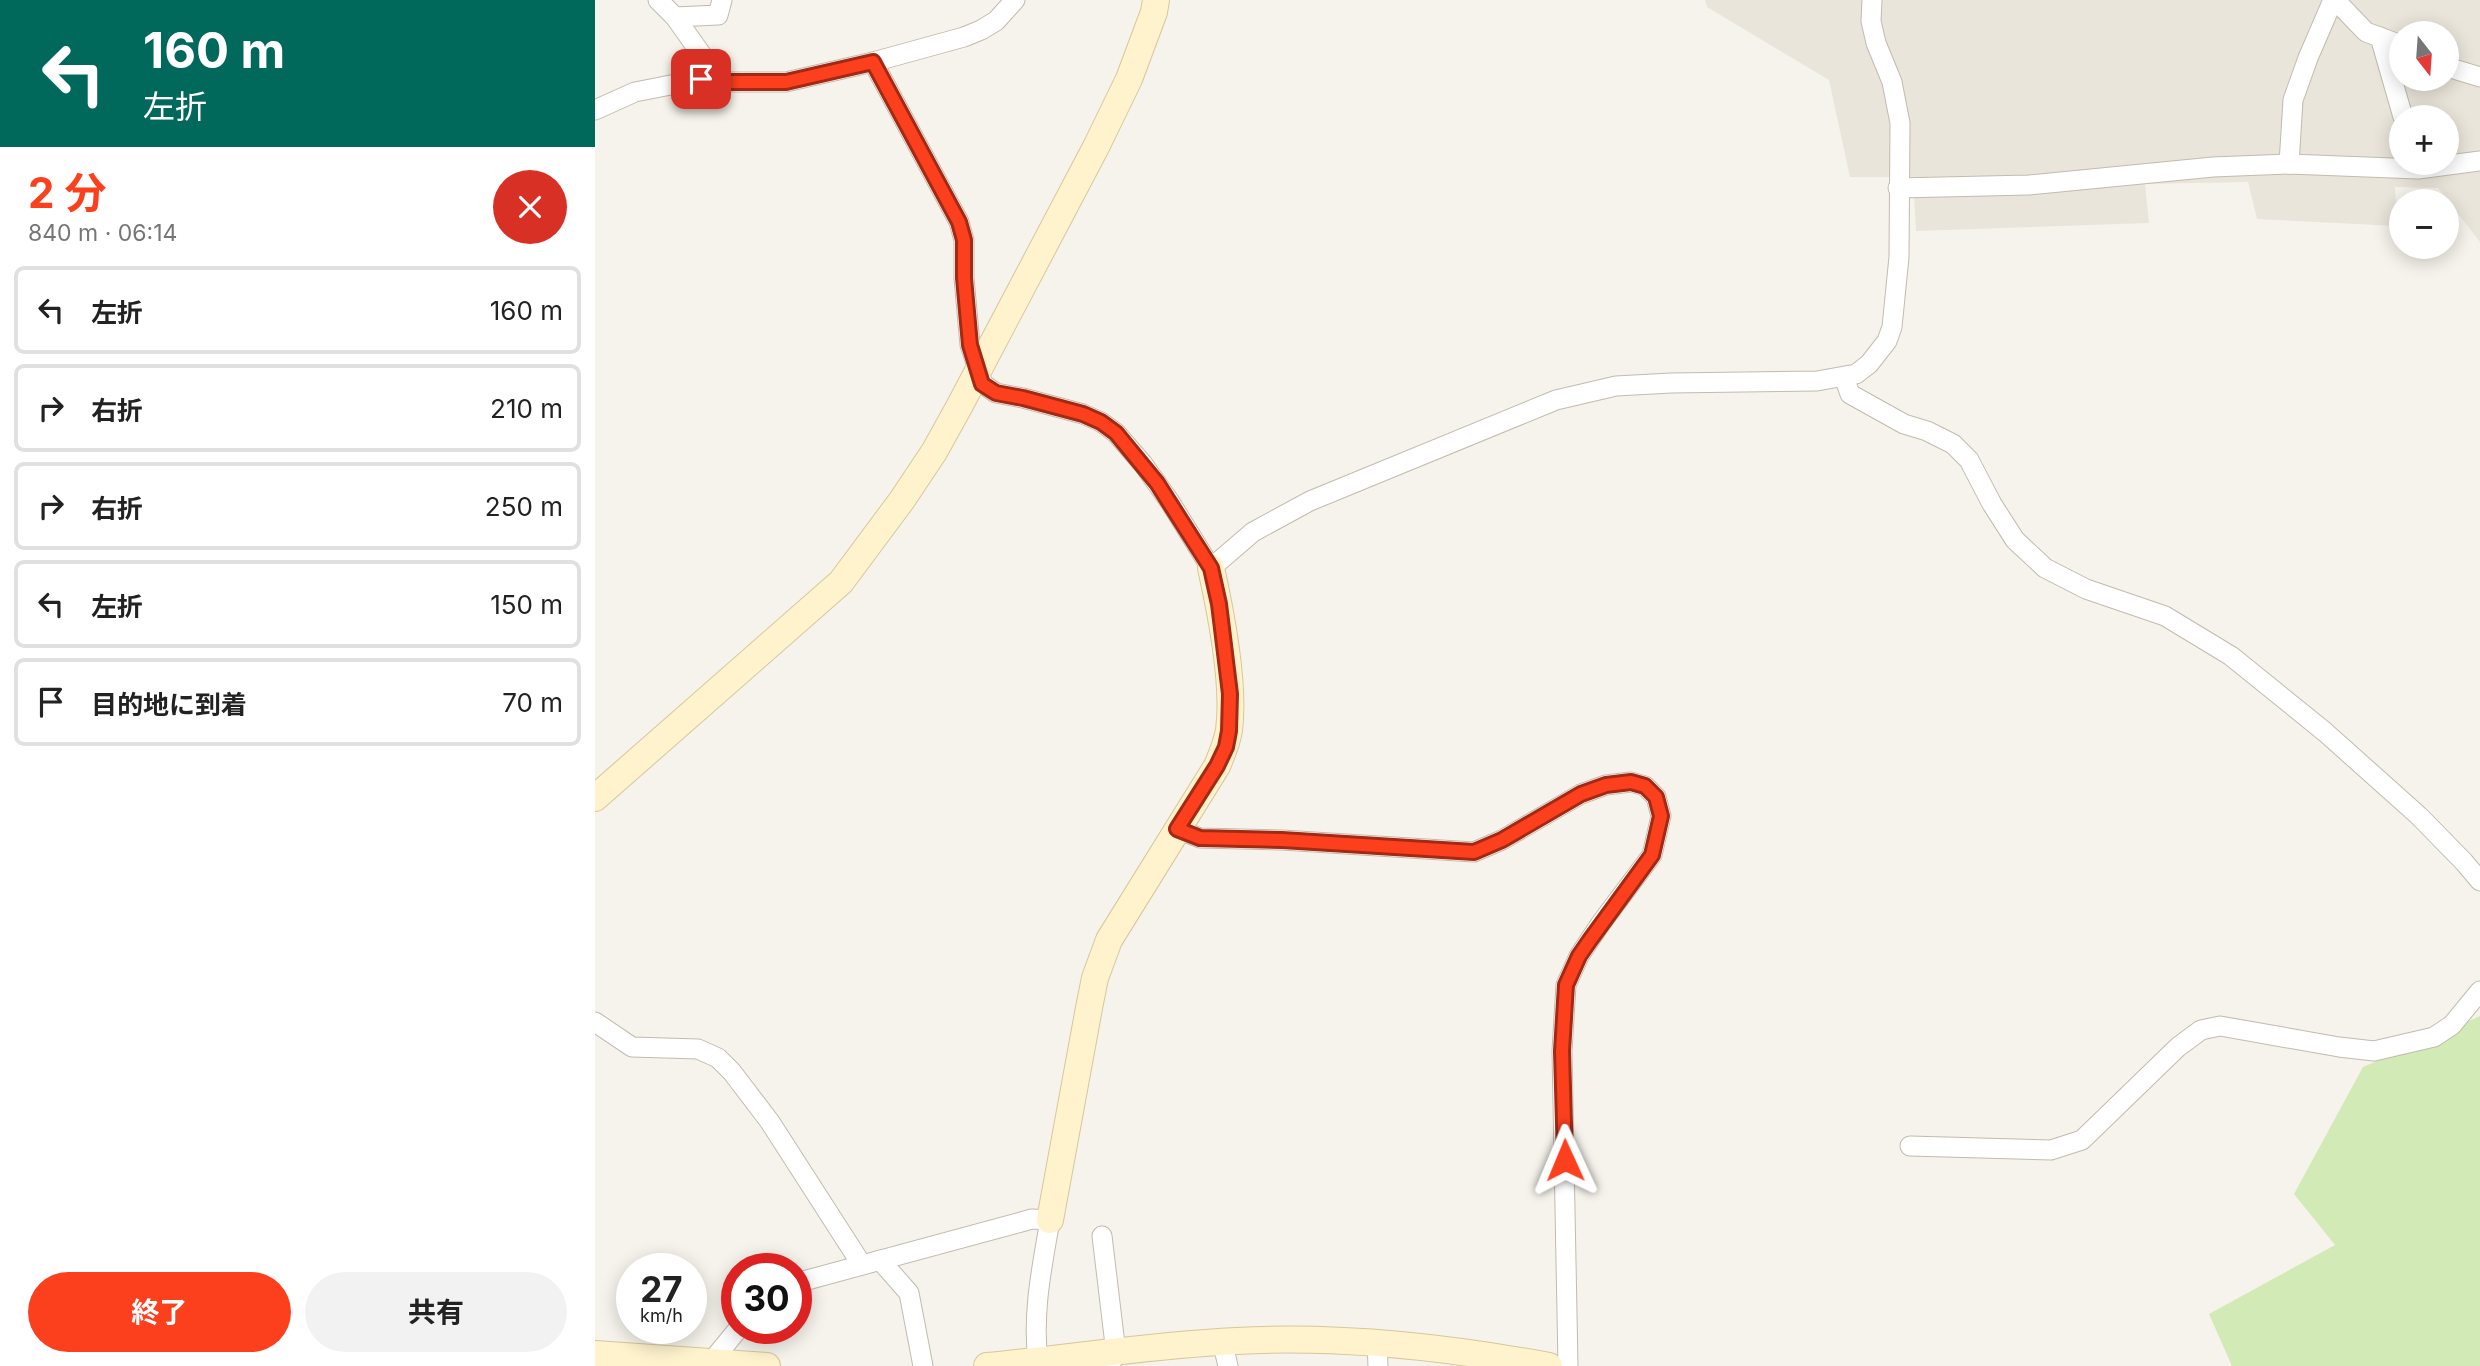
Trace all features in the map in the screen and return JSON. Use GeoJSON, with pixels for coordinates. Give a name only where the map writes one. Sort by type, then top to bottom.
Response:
{"type":"FeatureCollection","features":[{"type":"Feature","properties":{"kind":"street"},"geometry":{"type":"LineString","coordinates":[[658,0],[675,17],[721,82]]}},
{"type":"Feature","properties":{"kind":"street"},"geometry":{"type":"LineString","coordinates":[[675,17],[718,15],[722,0]]}},
{"type":"Feature","properties":{"kind":"street"},"geometry":{"type":"LineString","coordinates":[[595,110],[635,92],[701,79],[721,82],[786,82],[873,62],[981,30],[996,21],[1015,0]]}},
{"type":"Feature","properties":{"kind":"street"},"geometry":{"type":"LineString","coordinates":[[595,799],[841,582],[902,500],[934,452],[1102,136],[1129,79],[1156,0]]}},
{"type":"Feature","properties":{"kind":"street"},"geometry":{"type":"LineString","coordinates":[[1211,568],[1253,532],[1310,501],[1556,400],[1616,387],[1671,383],[1817,381],[1856,374],[1869,365],[1887,341],[1892,327],[1899,257],[1900,122],[1892,82],[1875,43],[1871,21],[1872,0]]}},
{"type":"Feature","properties":{"kind":"street"},"geometry":{"type":"LineString","coordinates":[[2289,164],[2293,100],[2334,0],[2366,32],[2389,40]]}},
{"type":"Feature","properties":{"kind":"street"},"geometry":{"type":"LineString","coordinates":[[2380,37],[2400,105]]}},
{"type":"Feature","properties":{"kind":"street"},"geometry":{"type":"LineString","coordinates":[[873,62],[959,222],[964,240],[964,278],[970,345],[982,384],[996,393],[1083,414],[1116,433],[1163,492],[1211,568],[1219,604],[1230,694],[1226,747],[1217,766],[1109,940],[1095,978],[1037,1299],[1035,1342],[1038,1361]]}},
{"type":"Feature","properties":{"kind":"street"},"geometry":{"type":"LineString","coordinates":[[2459,70],[2480,76]]}},
{"type":"Feature","properties":{"kind":"street"},"geometry":{"type":"LineString","coordinates":[[2459,163],[2480,161]]}},
{"type":"Feature","properties":{"kind":"street"},"geometry":{"type":"LineString","coordinates":[[1898,188],[2029,185],[2213,167],[2289,164],[2389,166]]}},
{"type":"Feature","properties":{"kind":"street"},"geometry":{"type":"LineString","coordinates":[[1844,377],[1850,394],[1904,424],[1927,430],[1953,444],[1969,460],[2015,540],[2045,568],[2086,589],[2165,616],[2231,656],[2325,732],[2400,799],[2480,881]]}},
{"type":"Feature","properties":{"kind":"street"},"geometry":{"type":"LineString","coordinates":[[1177,829],[1200,838],[1282,840],[1474,852],[1502,840],[1581,794],[1606,785],[1631,782],[1645,786],[1656,797],[1661,816],[1652,855],[1579,956],[1566,985],[1562,1051],[1568,1366]]}},
{"type":"Feature","properties":{"kind":"street"},"geometry":{"type":"LineString","coordinates":[[1910,1146],[2051,1150],[2082,1140],[2178,1047],[2201,1031],[2220,1026],[2374,1051],[2434,1037],[2452,1025],[2480,991]]}},
{"type":"Feature","properties":{"kind":"street"},"geometry":{"type":"LineString","coordinates":[[595,1023],[632,1047],[698,1049],[718,1058],[732,1072],[871,1263],[909,1293],[922,1366]]}},
{"type":"Feature","properties":{"kind":"street"},"geometry":{"type":"LineString","coordinates":[[812,1279],[1032,1219],[1050,1220]]}},
{"type":"Feature","properties":{"kind":"street"},"geometry":{"type":"LineString","coordinates":[[1102,1236],[1113,1359]]}},
{"type":"Feature","properties":{"kind":"street"},"geometry":{"type":"LineString","coordinates":[[987,1366],[1038,1361],[1225,1354],[1315,1340],[1378,1354],[1549,1366]]}},
{"type":"Feature","properties":{"kind":"street"},"geometry":{"type":"LineString","coordinates":[[709,1364],[726,1344]]}},
{"type":"Feature","properties":{"kind":"street"},"geometry":{"type":"LineString","coordinates":[[595,1354],[767,1366]]}},
{"type":"Feature","properties":{"kind":"shaded area"},"geometry":{"type":"Polygon","coordinates":[[[1705,0],[2480,0],[2480,242],[2459,215],[2459,189],[2389,189],[2389,226],[2257,219],[2248,182],[2145,184],[2149,223],[1916,231],[1913,177],[1850,177],[1829,80],[1707,7],[1705,0]]]}},
{"type":"Feature","properties":{"kind":"green space"},"geometry":{"type":"Polygon","coordinates":[[[2480,1016],[2480,1366],[2232,1366],[2209,1314],[2335,1245],[2294,1194],[2363,1067],[2480,1016]]]}},
{"type":"Feature","properties":{"kind":"route"},"geometry":{"type":"LineString","coordinates":[[701,79],[721,82],[786,82],[873,62],[959,222],[964,240],[965,300],[970,345],[982,384],[996,393],[1050,404],[1101,422],[1116,433],[1143,464],[1170,502],[1211,568],[1219,604],[1230,694],[1226,747],[1177,829],[1200,838],[1282,840],[1474,852],[1502,840],[1557,806],[1606,785],[1631,782],[1645,786],[1656,797],[1661,816],[1652,855],[1579,956],[1566,985],[1562,1051],[1565,1160]]}}]}
